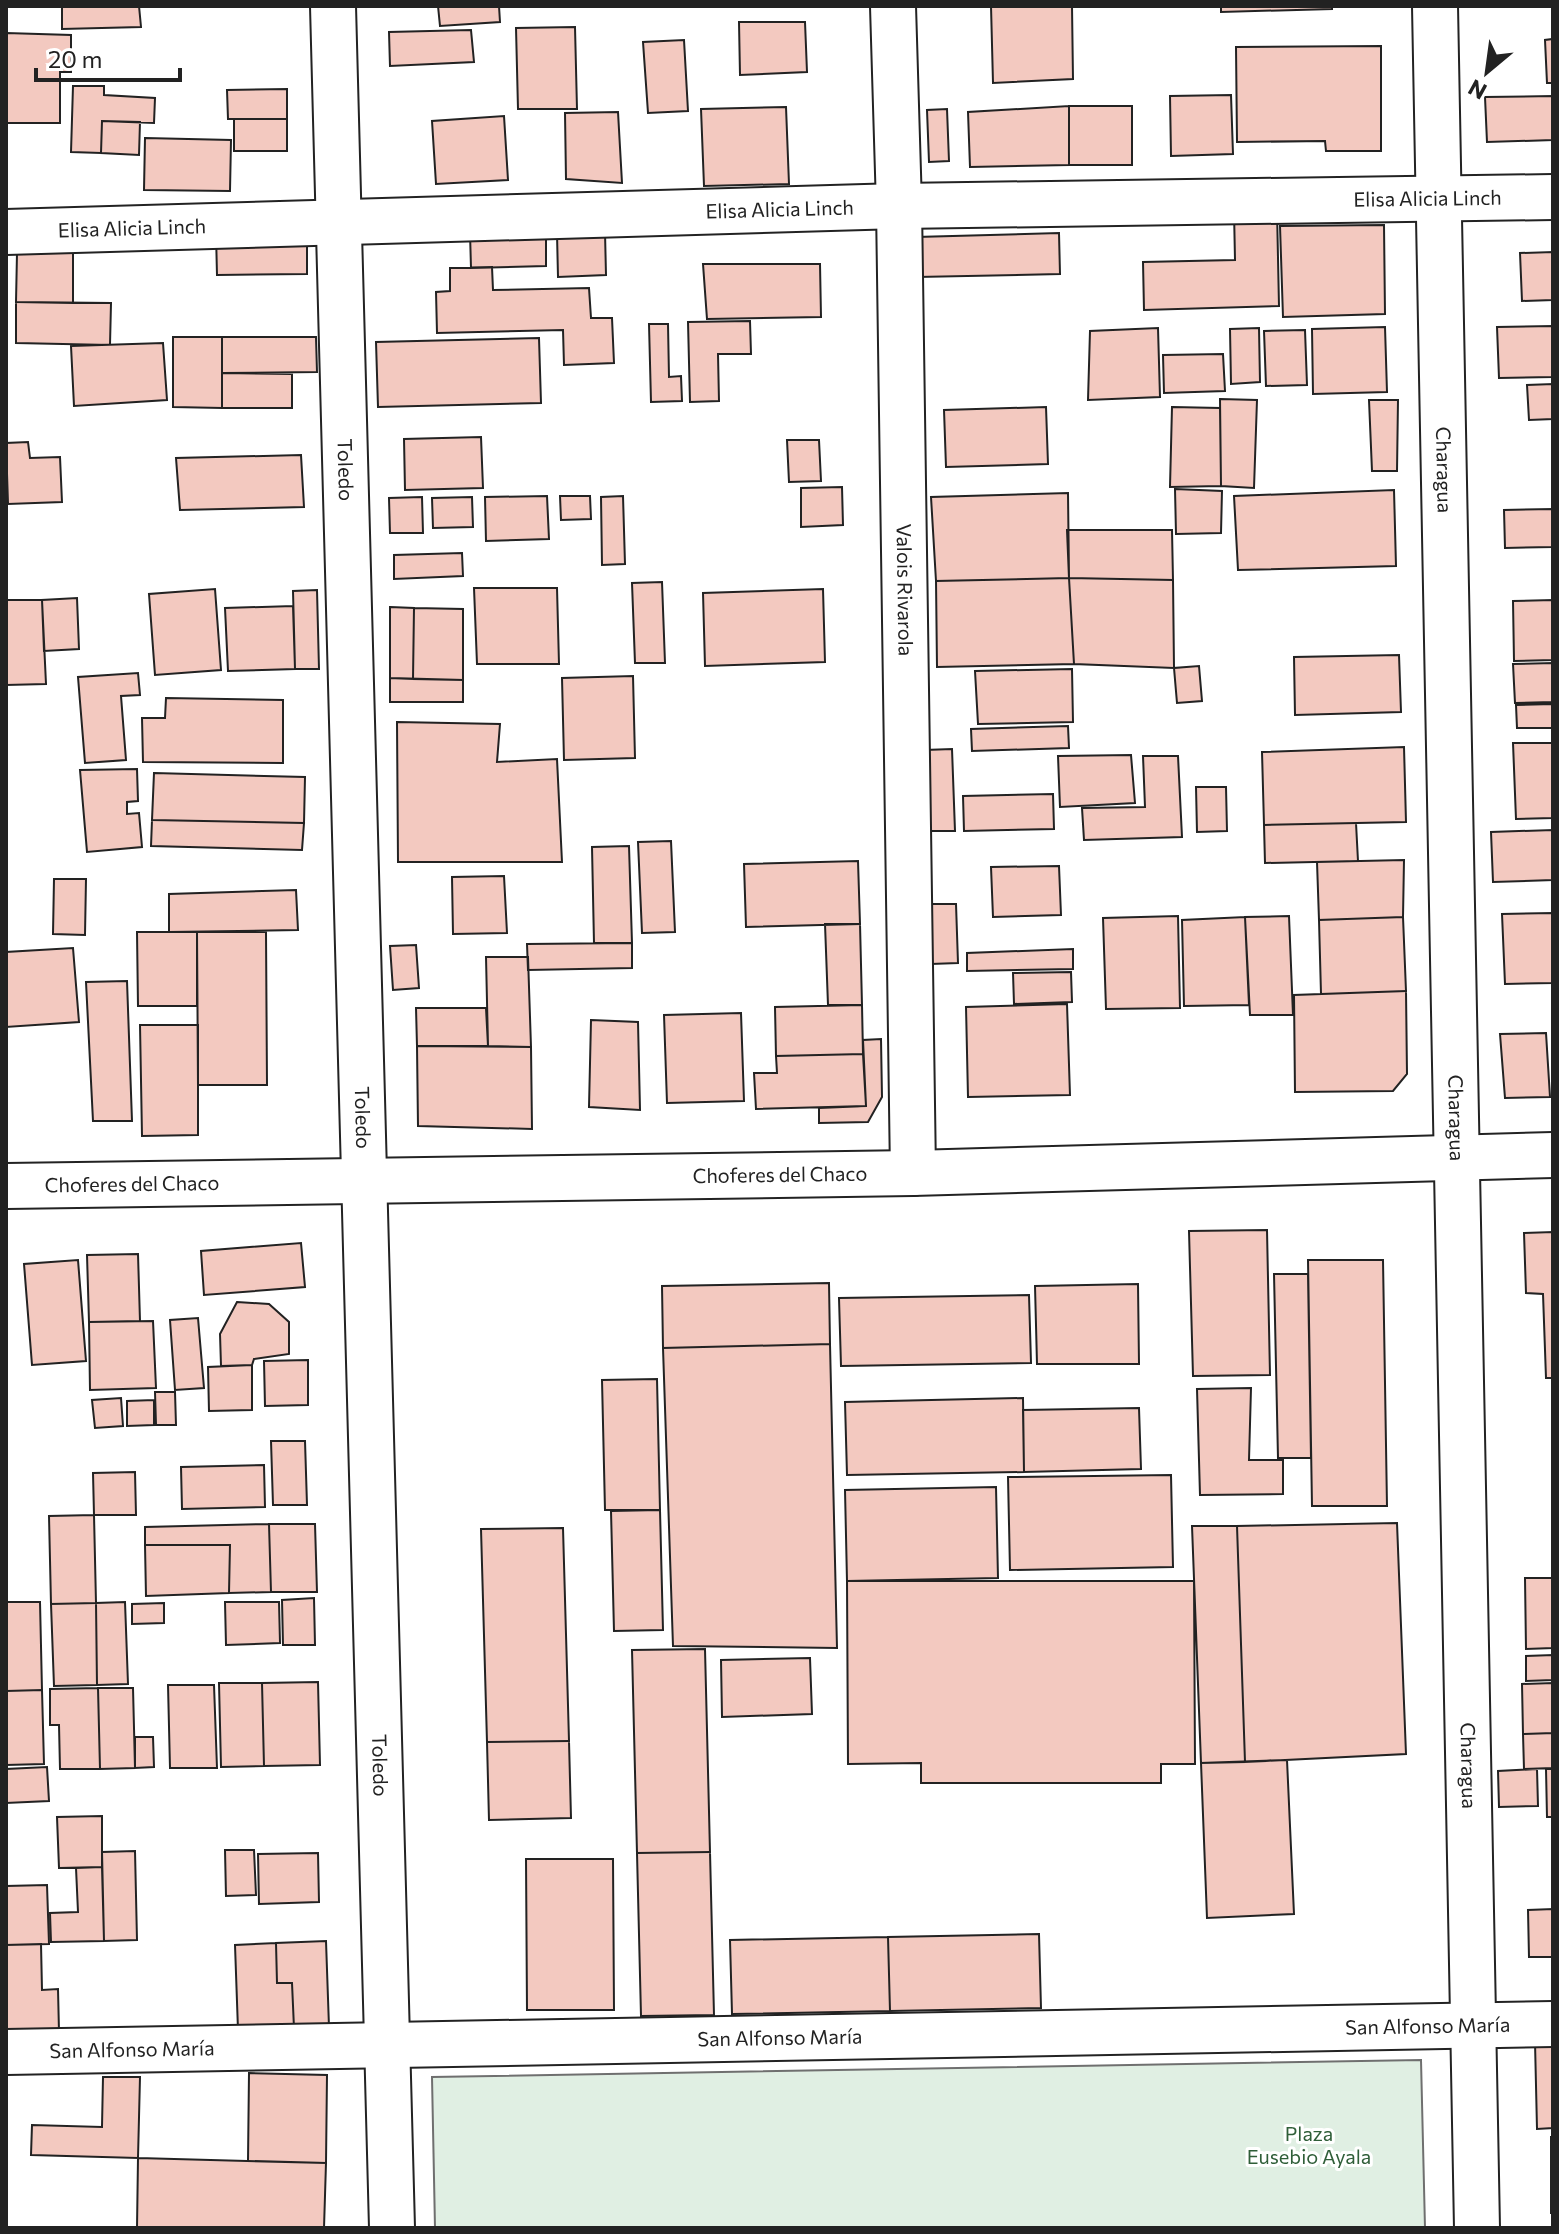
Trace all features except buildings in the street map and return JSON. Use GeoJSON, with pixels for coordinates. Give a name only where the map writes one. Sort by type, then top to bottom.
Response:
{"type":"FeatureCollection","features":[{"type":"Feature","properties":{"kind":"street","name":"Toledo"},"geometry":{"type":"LineString","coordinates":[[333,6],[392,2228]]}},
{"type":"Feature","properties":{"kind":"street","name":"Valois Rivarola"},"geometry":{"type":"LineString","coordinates":[[893,6],[899,206],[913,1173]]}},
{"type":"Feature","properties":{"kind":"street","name":"Charagua"},"geometry":{"type":"LineString","coordinates":[[1435,6],[1477,2228]]}},
{"type":"Feature","properties":{"kind":"street","name":"Elisa Alicia Linch"},"geometry":{"type":"LineString","coordinates":[[6,232],[899,206],[1553,197]]}},
{"type":"Feature","properties":{"kind":"street","name":"Choferes del Chaco"},"geometry":{"type":"LineString","coordinates":[[6,1186],[913,1173],[1553,1155]]}},
{"type":"Feature","properties":{"kind":"street","name":"San Alfonso María"},"geometry":{"type":"LineString","coordinates":[[6,2052],[1553,2024]]}},
{"type":"Feature","properties":{"kind":"green space","name":"Plaza Eusebio Ayala"},"geometry":{"type":"Polygon","coordinates":[[[1421,2060],[1425,2228],[435,2228],[432,2077],[1421,2060]]]}}]}
